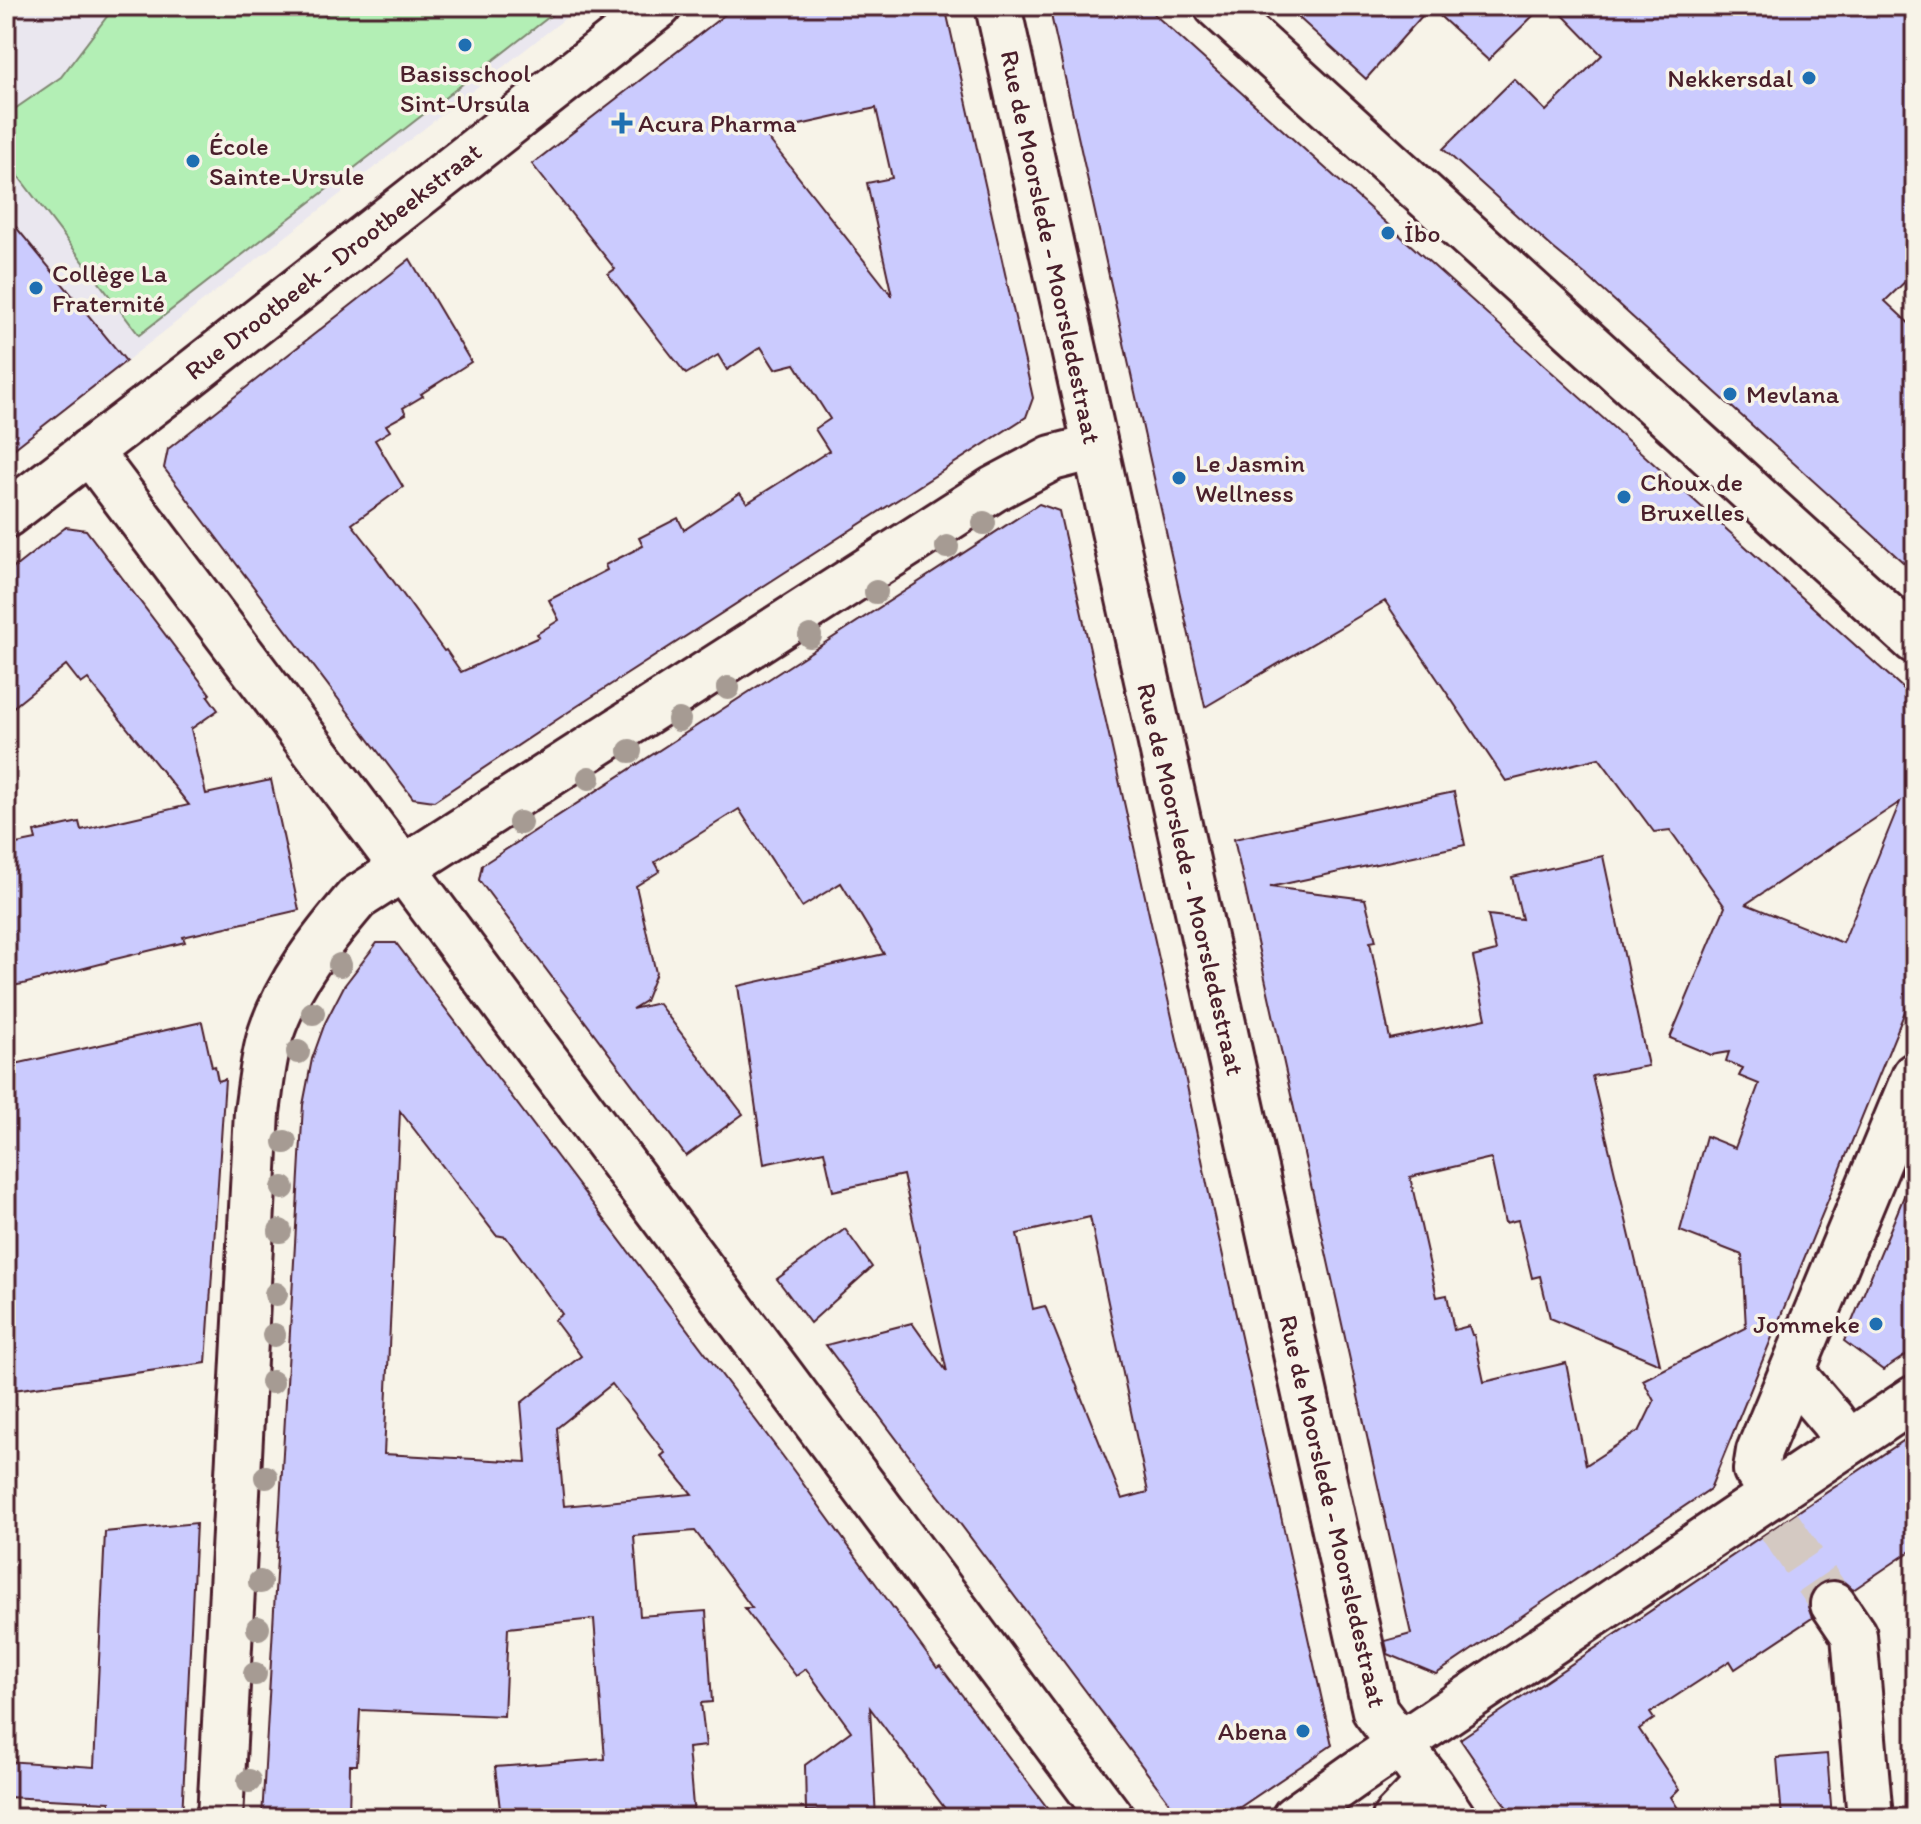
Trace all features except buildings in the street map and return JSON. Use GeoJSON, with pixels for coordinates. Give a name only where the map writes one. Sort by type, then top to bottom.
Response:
{"type":"FeatureCollection","features":[{"type":"Feature","properties":{"kind":"street","name":"Rue Drootbeek - Drootbeekstraat"},"geometry":{"type":"LineString","coordinates":[[6,515],[187,377],[659,6]]}},
{"type":"Feature","properties":{"kind":"street","name":"Rue de Moorslede - Moorsledestraat"},"geometry":{"type":"LineString","coordinates":[[998,6],[1375,1711],[1400,1745],[1404,1808]]}},
{"type":"Feature","properties":{"kind":"street"},"geometry":{"type":"LineString","coordinates":[[1217,6],[1915,641]]}},
{"type":"Feature","properties":{"kind":"street"},"geometry":{"type":"LineString","coordinates":[[220,1818],[256,1128],[262,1073],[270,1034],[284,1001],[320,944],[357,898],[994,489],[1052,458],[1095,447]]}},
{"type":"Feature","properties":{"kind":"street"},"geometry":{"type":"LineString","coordinates":[[89,451],[1111,1818]]}},
{"type":"Feature","properties":{"kind":"street"},"geometry":{"type":"LineString","coordinates":[[1771,1507],[1756,1470],[1759,1451],[1915,1075]]}},
{"type":"Feature","properties":{"kind":"street"},"geometry":{"type":"LineString","coordinates":[[1792,1373],[1848,1443]]}},
{"type":"Feature","properties":{"kind":"street"},"geometry":{"type":"LineString","coordinates":[[1294,1818],[1400,1745],[1771,1507],[1848,1443],[1915,1398]]}},
{"type":"Feature","properties":{"kind":"street"},"geometry":{"type":"LineString","coordinates":[[1833,1604],[1854,1635],[1870,1818]]}},
{"type":"Feature","properties":{"kind":"shaded area","name":"École Sainte-Ursule"},"geometry":{"type":"Polygon","coordinates":[[[6,6],[581,6],[6,455],[6,6]]]}},
{"type":"Feature","properties":{"kind":"green space","name":"École Sainte-Ursule"},"geometry":{"type":"Polygon","coordinates":[[[115,6],[311,6],[325,16],[336,6],[563,6],[139,335],[6,160],[6,115],[61,77],[115,6]]]}},
{"type":"Feature","properties":{"kind":"tunnel"},"geometry":{"type":"LineString","coordinates":[[1779,1525],[1833,1604]]}},
{"type":"Feature","properties":{"kind":"place","name":"Basisschool Sint-Ursula"},"geometry":{"type":"Point","coordinates":[465,45]}},
{"type":"Feature","properties":{"kind":"place","name":"Nekkersdal"},"geometry":{"type":"Point","coordinates":[1809,78]}},
{"type":"Feature","properties":{"kind":"place","name":"Acura Pharma"},"geometry":{"type":"Point","coordinates":[622,123]}},
{"type":"Feature","properties":{"kind":"place","name":"École Sainte-Ursule"},"geometry":{"type":"Point","coordinates":[193,161]}},
{"type":"Feature","properties":{"kind":"place","name":"İbo"},"geometry":{"type":"Point","coordinates":[1388,233]}},
{"type":"Feature","properties":{"kind":"place","name":"Collège La Fraternité"},"geometry":{"type":"Point","coordinates":[36,288]}},
{"type":"Feature","properties":{"kind":"place","name":"Mevlana"},"geometry":{"type":"Point","coordinates":[1730,394]}},
{"type":"Feature","properties":{"kind":"place","name":"Le Jasmin Wellness"},"geometry":{"type":"Point","coordinates":[1179,478]}},
{"type":"Feature","properties":{"kind":"place","name":"Choux de Bruxelles"},"geometry":{"type":"Point","coordinates":[1624,497]}},
{"type":"Feature","properties":{"kind":"place","name":"Jommeke"},"geometry":{"type":"Point","coordinates":[1876,1324]}},
{"type":"Feature","properties":{"kind":"place","name":"Abena"},"geometry":{"type":"Point","coordinates":[1303,1731]}}]}
